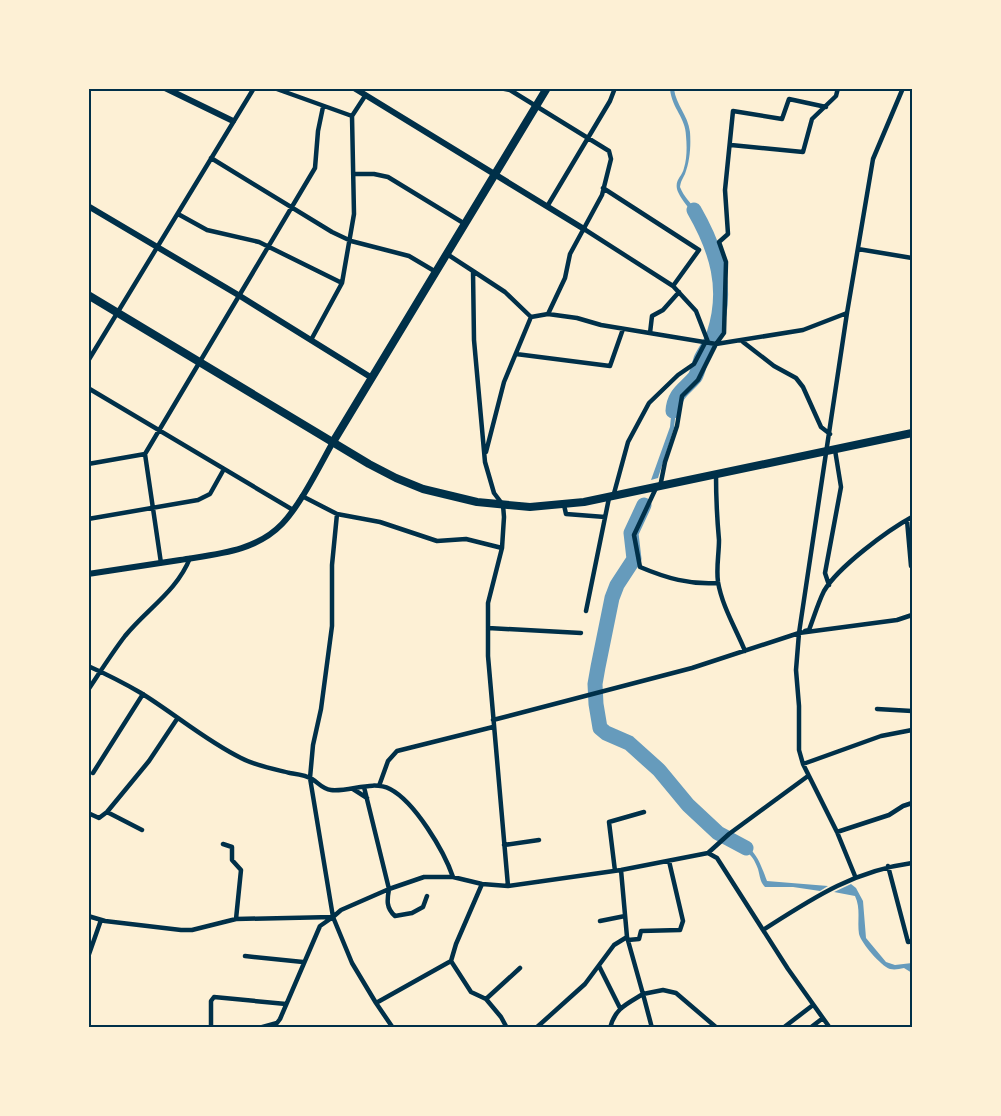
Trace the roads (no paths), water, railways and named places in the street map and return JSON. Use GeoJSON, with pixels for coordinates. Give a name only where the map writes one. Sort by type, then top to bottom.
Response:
{"type":"FeatureCollection","features":[{"type":"Feature","properties":{"kind":"main road"},"geometry":{"type":"LineString","coordinates":[[333,442],[547,88]]}},
{"type":"Feature","properties":{"kind":"main road"},"geometry":{"type":"LineString","coordinates":[[88,295],[369,464],[423,489],[468,500],[530,507],[564,505],[912,433]]}},
{"type":"Feature","properties":{"kind":"street"},"geometry":{"type":"LineString","coordinates":[[165,88],[180,92],[233,121]]}},
{"type":"Feature","properties":{"kind":"street"},"geometry":{"type":"LineString","coordinates":[[88,362],[254,88]]}},
{"type":"Feature","properties":{"kind":"street"},"geometry":{"type":"LineString","coordinates":[[274,88],[352,116]]}},
{"type":"Feature","properties":{"kind":"street"},"geometry":{"type":"LineString","coordinates":[[354,88],[548,205],[674,286],[696,311],[707,343]]}},
{"type":"Feature","properties":{"kind":"street"},"geometry":{"type":"LineString","coordinates":[[500,88],[510,89],[609,151],[610,159],[603,188],[570,254],[565,278],[548,314]]}},
{"type":"Feature","properties":{"kind":"street"},"geometry":{"type":"LineString","coordinates":[[548,205],[610,101],[615,88]]}},
{"type":"Feature","properties":{"kind":"street"},"geometry":{"type":"LineString","coordinates":[[731,145],[803,152],[812,119],[836,96],[838,88]]}},
{"type":"Feature","properties":{"kind":"street"},"geometry":{"type":"LineString","coordinates":[[855,876],[837,832],[802,764],[796,670],[846,313],[873,159],[903,88]]}},
{"type":"Feature","properties":{"kind":"street"},"geometry":{"type":"LineString","coordinates":[[311,340],[342,283],[354,214],[352,116],[365,96]]}},
{"type":"Feature","properties":{"kind":"street"},"geometry":{"type":"LineString","coordinates":[[718,583],[689,583],[665,578],[640,567],[634,535],[658,487],[677,426],[682,396],[698,380],[724,333],[726,262],[719,242],[728,234],[725,190],[733,111],[782,118],[789,99],[826,107]]}},
{"type":"Feature","properties":{"kind":"street"},"geometry":{"type":"LineString","coordinates":[[161,563],[145,454],[315,168],[318,131],[323,107]]}},
{"type":"Feature","properties":{"kind":"street"},"geometry":{"type":"LineString","coordinates":[[211,158],[332,232],[351,241],[409,256],[436,272]]}},
{"type":"Feature","properties":{"kind":"street"},"geometry":{"type":"LineString","coordinates":[[354,174],[388,177],[465,224]]}},
{"type":"Feature","properties":{"kind":"street"},"geometry":{"type":"LineString","coordinates":[[603,188],[699,250],[674,286]]}},
{"type":"Feature","properties":{"kind":"street"},"geometry":{"type":"LineString","coordinates":[[88,206],[372,378]]}},
{"type":"Feature","properties":{"kind":"street"},"geometry":{"type":"LineString","coordinates":[[178,214],[207,230],[249,239],[342,283]]}},
{"type":"Feature","properties":{"kind":"street"},"geometry":{"type":"LineString","coordinates":[[858,249],[912,258]]}},
{"type":"Feature","properties":{"kind":"street"},"geometry":{"type":"LineString","coordinates":[[447,254],[505,292],[531,317]]}},
{"type":"Feature","properties":{"kind":"street"},"geometry":{"type":"LineString","coordinates":[[473,271],[474,340],[485,456],[494,493],[503,505],[502,548],[488,603],[488,656],[508,886]]}},
{"type":"Feature","properties":{"kind":"street"},"geometry":{"type":"LineString","coordinates":[[650,333],[652,316],[663,310],[679,292]]}},
{"type":"Feature","properties":{"kind":"street"},"geometry":{"type":"LineString","coordinates":[[531,317],[548,314],[716,345],[802,330],[846,313]]}},
{"type":"Feature","properties":{"kind":"street"},"geometry":{"type":"LineString","coordinates":[[485,456],[504,382],[531,317]]}},
{"type":"Feature","properties":{"kind":"street"},"geometry":{"type":"LineString","coordinates":[[516,354],[610,366],[623,329]]}},
{"type":"Feature","properties":{"kind":"street"},"geometry":{"type":"LineString","coordinates":[[743,342],[774,366],[796,378],[803,387],[821,428],[830,434]]}},
{"type":"Feature","properties":{"kind":"street"},"geometry":{"type":"LineString","coordinates":[[586,611],[605,517],[628,442],[649,403],[678,375],[694,364],[707,343]]}},
{"type":"Feature","properties":{"kind":"street"},"geometry":{"type":"LineString","coordinates":[[88,388],[293,510]]}},
{"type":"Feature","properties":{"kind":"street"},"geometry":{"type":"LineString","coordinates":[[88,574],[224,553],[256,543],[273,533],[293,510],[333,442]]}},
{"type":"Feature","properties":{"kind":"street"},"geometry":{"type":"LineString","coordinates":[[829,585],[825,573],[841,487],[835,450]]}},
{"type":"Feature","properties":{"kind":"street"},"geometry":{"type":"LineString","coordinates":[[88,464],[145,454]]}},
{"type":"Feature","properties":{"kind":"street"},"geometry":{"type":"LineString","coordinates":[[88,519],[198,500],[210,494],[224,469]]}},
{"type":"Feature","properties":{"kind":"street"},"geometry":{"type":"LineString","coordinates":[[716,475],[715,509],[719,539],[718,583],[745,651]]}},
{"type":"Feature","properties":{"kind":"street"},"geometry":{"type":"LineString","coordinates":[[302,496],[337,514],[380,522],[437,541],[466,539],[502,548]]}},
{"type":"Feature","properties":{"kind":"street"},"geometry":{"type":"LineString","coordinates":[[564,505],[566,514],[605,517]]}},
{"type":"Feature","properties":{"kind":"street"},"geometry":{"type":"LineString","coordinates":[[337,514],[332,566],[332,626],[310,778],[333,917],[352,963],[393,1028]]}},
{"type":"Feature","properties":{"kind":"street"},"geometry":{"type":"LineString","coordinates":[[493,720],[692,668],[809,630],[825,590],[840,571],[897,525],[912,517]]}},
{"type":"Feature","properties":{"kind":"street"},"geometry":{"type":"LineString","coordinates":[[907,520],[911,566]]}},
{"type":"Feature","properties":{"kind":"street"},"geometry":{"type":"LineString","coordinates":[[88,690],[126,635],[177,581],[186,569],[190,558]]}},
{"type":"Feature","properties":{"kind":"street"},"geometry":{"type":"LineString","coordinates":[[800,633],[897,620],[912,615]]}},
{"type":"Feature","properties":{"kind":"street"},"geometry":{"type":"LineString","coordinates":[[488,628],[581,633]]}},
{"type":"Feature","properties":{"kind":"street"},"geometry":{"type":"LineString","coordinates":[[88,666],[142,694],[177,719],[242,759],[310,778],[322,788],[329,790],[379,786],[391,790],[436,839],[453,877]]}},
{"type":"Feature","properties":{"kind":"street"},"geometry":{"type":"LineString","coordinates":[[93,773],[142,694]]}},
{"type":"Feature","properties":{"kind":"street"},"geometry":{"type":"LineString","coordinates":[[877,709],[912,711]]}},
{"type":"Feature","properties":{"kind":"street"},"geometry":{"type":"LineString","coordinates":[[88,813],[99,818],[107,812],[149,761],[177,719]]}},
{"type":"Feature","properties":{"kind":"street"},"geometry":{"type":"LineString","coordinates":[[379,786],[388,761],[397,751],[493,727]]}},
{"type":"Feature","properties":{"kind":"street"},"geometry":{"type":"LineString","coordinates":[[802,764],[881,735],[912,730]]}},
{"type":"Feature","properties":{"kind":"street"},"geometry":{"type":"LineString","coordinates":[[260,1028],[278,1025],[320,926],[341,910],[424,877],[453,877],[482,884],[508,886],[615,871],[708,853],[729,834],[808,776]]}},
{"type":"Feature","properties":{"kind":"street"},"geometry":{"type":"LineString","coordinates":[[364,787],[389,889],[386,901],[389,911],[395,916],[412,913],[423,907],[427,896]]}},
{"type":"Feature","properties":{"kind":"street"},"geometry":{"type":"LineString","coordinates":[[353,789],[367,798]]}},
{"type":"Feature","properties":{"kind":"street"},"geometry":{"type":"LineString","coordinates":[[837,832],[889,814],[912,803]]}},
{"type":"Feature","properties":{"kind":"street"},"geometry":{"type":"LineString","coordinates":[[107,812],[142,830]]}},
{"type":"Feature","properties":{"kind":"street"},"geometry":{"type":"LineString","coordinates":[[615,871],[609,822],[644,812]]}},
{"type":"Feature","properties":{"kind":"street"},"geometry":{"type":"LineString","coordinates":[[504,845],[539,840]]}},
{"type":"Feature","properties":{"kind":"street"},"geometry":{"type":"LineString","coordinates":[[223,844],[232,847],[232,860],[241,870],[236,919]]}},
{"type":"Feature","properties":{"kind":"street"},"geometry":{"type":"LineString","coordinates":[[708,853],[717,858],[830,1028]]}},
{"type":"Feature","properties":{"kind":"street"},"geometry":{"type":"LineString","coordinates":[[536,1028],[570,998],[599,966],[606,953],[614,945],[628,939],[639,939],[641,931],[680,930],[683,921],[669,861]]}},
{"type":"Feature","properties":{"kind":"street"},"geometry":{"type":"LineString","coordinates":[[763,930],[855,876],[888,866],[912,863]]}},
{"type":"Feature","properties":{"kind":"street"},"geometry":{"type":"LineString","coordinates":[[888,866],[908,942],[912,940]]}},
{"type":"Feature","properties":{"kind":"street"},"geometry":{"type":"LineString","coordinates":[[621,870],[628,939],[652,1028]]}},
{"type":"Feature","properties":{"kind":"street"},"geometry":{"type":"LineString","coordinates":[[376,1003],[451,961],[482,884]]}},
{"type":"Feature","properties":{"kind":"street"},"geometry":{"type":"LineString","coordinates":[[88,916],[154,928],[192,930],[236,919],[333,917]]}},
{"type":"Feature","properties":{"kind":"street"},"geometry":{"type":"LineString","coordinates":[[600,921],[626,916]]}},
{"type":"Feature","properties":{"kind":"street"},"geometry":{"type":"LineString","coordinates":[[88,957],[101,920]]}},
{"type":"Feature","properties":{"kind":"street"},"geometry":{"type":"LineString","coordinates":[[245,956],[303,962]]}},
{"type":"Feature","properties":{"kind":"street"},"geometry":{"type":"LineString","coordinates":[[451,961],[471,992],[486,999],[507,1028]]}},
{"type":"Feature","properties":{"kind":"street"},"geometry":{"type":"LineString","coordinates":[[599,966],[620,1008]]}},
{"type":"Feature","properties":{"kind":"street"},"geometry":{"type":"LineString","coordinates":[[486,999],[520,968]]}},
{"type":"Feature","properties":{"kind":"street"},"geometry":{"type":"LineString","coordinates":[[610,1028],[614,1015],[620,1008],[643,994],[663,990],[676,993],[717,1028]]}},
{"type":"Feature","properties":{"kind":"street"},"geometry":{"type":"LineString","coordinates":[[211,1028],[211,1001],[214,997],[286,1004]]}},
{"type":"Feature","properties":{"kind":"street"},"geometry":{"type":"LineString","coordinates":[[783,1028],[813,1005]]}},
{"type":"Feature","properties":{"kind":"street"},"geometry":{"type":"LineString","coordinates":[[810,1028],[823,1018]]}},
{"type":"Feature","properties":{"kind":"water"},"geometry":{"type":"Polygon","coordinates":[[[670,89],[674,89],[690,132],[689,159],[680,187],[703,221],[715,244],[677,189],[677,183],[686,161],[686,140],[684,124],[673,102],[670,89]]]}},
{"type":"Feature","properties":{"kind":"water"},"geometry":{"type":"Polygon","coordinates":[[[715,247],[721,265],[723,302],[719,329],[715,338],[711,333],[714,328],[719,292],[720,268],[715,247]]]}},
{"type":"Feature","properties":{"kind":"water"},"geometry":{"type":"Polygon","coordinates":[[[711,346],[696,377],[678,392],[674,428],[658,478],[651,480],[670,427],[673,397],[683,382],[687,382],[691,377],[690,372],[705,347],[711,346]]]}},
{"type":"Feature","properties":{"kind":"water"},"geometry":{"type":"Polygon","coordinates":[[[731,837],[751,849],[767,881],[828,886],[820,891],[793,887],[765,887],[753,858],[741,848],[725,842],[731,837]]]}},
{"type":"Feature","properties":{"kind":"water"},"geometry":{"type":"Polygon","coordinates":[[[851,884],[863,901],[866,938],[886,962],[895,965],[912,963],[912,973],[904,968],[886,967],[863,943],[859,934],[855,896],[834,892],[851,884]]]}},
{"type":"Feature","properties":{"kind":"waterway"},"geometry":{"type":"LineString","coordinates":[[673,411],[675,400],[695,377],[701,359],[713,337],[720,301],[718,270],[714,255],[694,210]]}},
{"type":"Feature","properties":{"kind":"waterway"},"geometry":{"type":"LineString","coordinates":[[644,505],[631,533],[634,559],[617,585],[612,598],[598,667],[595,684],[600,728],[629,743],[659,770],[688,805],[718,833],[746,848]]}}]}
